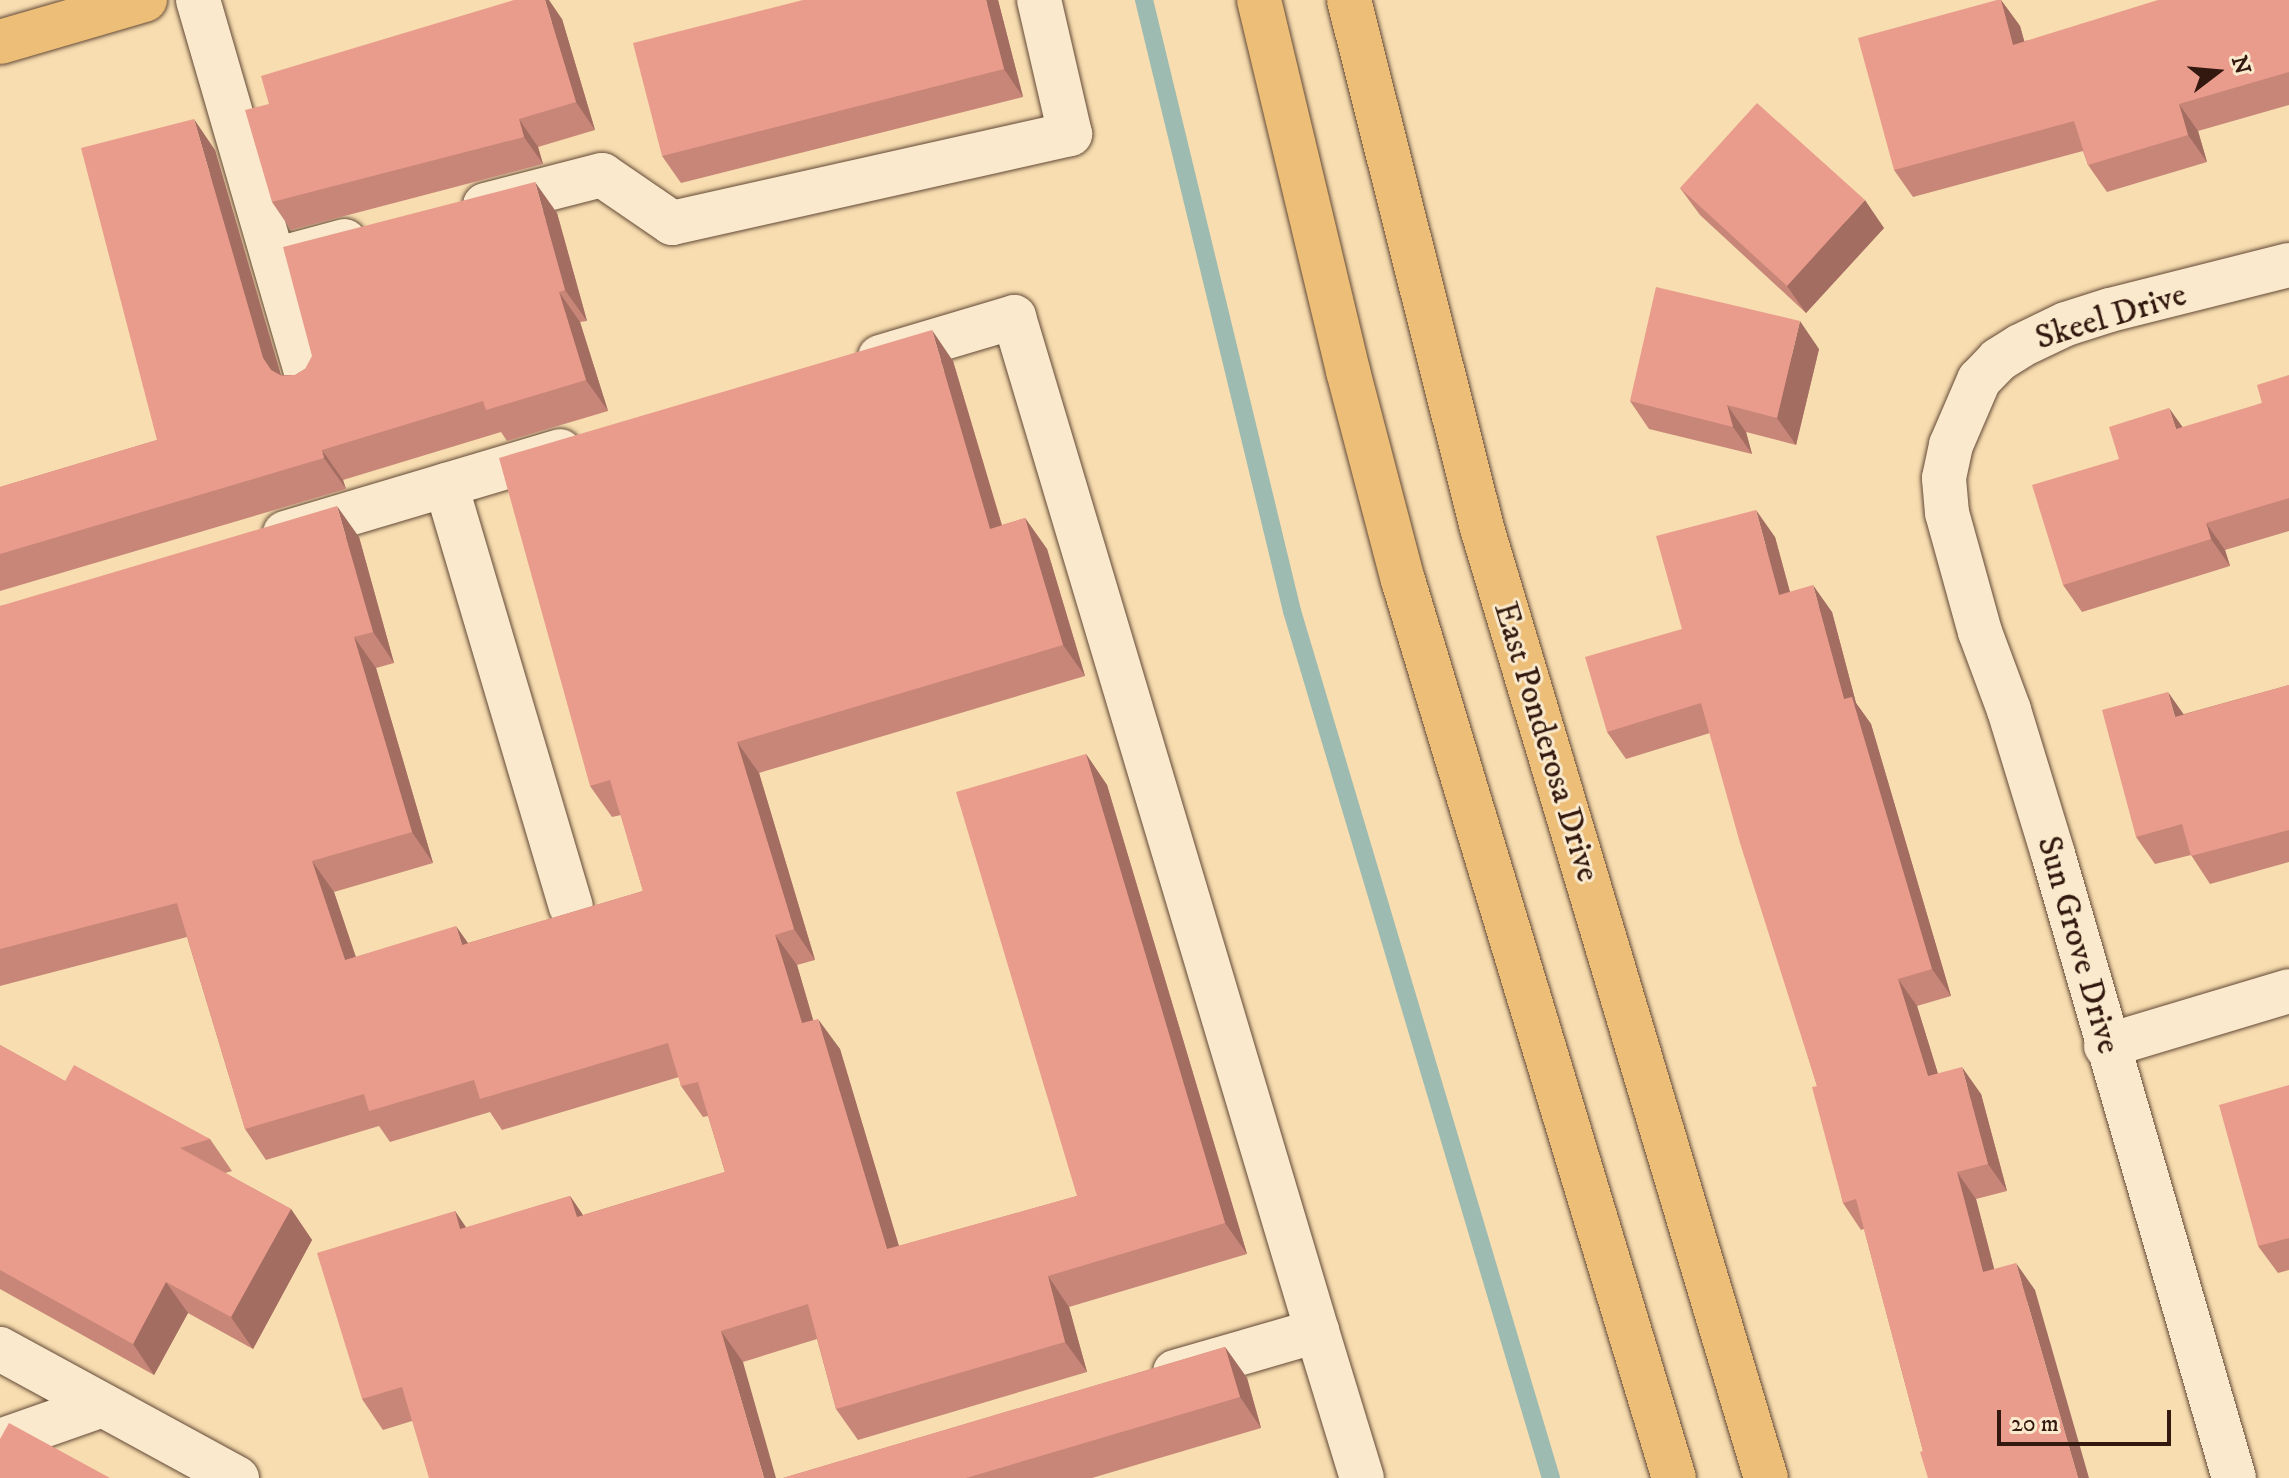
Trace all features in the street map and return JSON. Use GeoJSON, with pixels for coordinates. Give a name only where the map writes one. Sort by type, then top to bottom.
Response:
{"type":"FeatureCollection","features":[{"type":"Feature","properties":{"kind":"main road"},"geometry":{"type":"LineString","coordinates":[[0,42],[145,0]]}},
{"type":"Feature","properties":{"kind":"main road"},"geometry":{"type":"LineString","coordinates":[[1259,0],[1348,371],[1403,580],[1674,1478]]}},
{"type":"Feature","properties":{"kind":"main road","name":"East Ponderosa Drive"},"geometry":{"type":"LineString","coordinates":[[1349,0],[1482,528],[1766,1478]]}},
{"type":"Feature","properties":{"kind":"street"},"geometry":{"type":"LineString","coordinates":[[198,0],[309,382]]}},
{"type":"Feature","properties":{"kind":"street"},"geometry":{"type":"LineString","coordinates":[[453,213],[602,175],[672,223],[1070,134],[1039,0]]}},
{"type":"Feature","properties":{"kind":"street"},"geometry":{"type":"LineString","coordinates":[[274,260],[378,233]]}},
{"type":"Feature","properties":{"kind":"street","name":"Skeel Drive"},"geometry":{"type":"LineString","coordinates":[[1963,412],[1979,380],[1998,360],[2066,324],[2289,265]]}},
{"type":"Feature","properties":{"kind":"street"},"geometry":{"type":"LineString","coordinates":[[845,367],[1014,317],[1362,1478]]}},
{"type":"Feature","properties":{"kind":"street","name":"Sun Grove Drive"},"geometry":{"type":"LineString","coordinates":[[1963,412],[1944,478],[1947,513],[1980,632],[2009,710],[2053,854],[2106,1046],[2234,1478]]}},
{"type":"Feature","properties":{"kind":"street"},"geometry":{"type":"LineString","coordinates":[[253,542],[599,440]]}},
{"type":"Feature","properties":{"kind":"street"},"geometry":{"type":"LineString","coordinates":[[446,485],[571,907]]}},
{"type":"Feature","properties":{"kind":"street"},"geometry":{"type":"LineString","coordinates":[[2106,1046],[2289,991]]}},
{"type":"Feature","properties":{"kind":"street"},"geometry":{"type":"LineString","coordinates":[[1135,1384],[1317,1331]]}},
{"type":"Feature","properties":{"kind":"street"},"geometry":{"type":"LineString","coordinates":[[0,1349],[237,1478]]}},
{"type":"Feature","properties":{"kind":"street"},"geometry":{"type":"LineString","coordinates":[[0,1441],[102,1405]]}},
{"type":"Feature","properties":{"kind":"building"},"geometry":{"type":"Polygon","coordinates":[[[514,0],[545,0],[576,102],[519,119],[524,137],[272,202],[245,110],[269,104],[261,76],[514,0]]]}},
{"type":"Feature","properties":{"kind":"building"},"geometry":{"type":"Polygon","coordinates":[[[803,0],[986,0],[1004,69],[662,156],[633,43],[803,0]]]}},
{"type":"Feature","properties":{"kind":"building"},"geometry":{"type":"Polygon","coordinates":[[[2001,0],[2013,45],[2158,0],[2289,0],[2289,72],[2179,104],[2188,135],[2088,165],[2074,121],[1894,170],[1858,38],[2001,0]]]}},
{"type":"Feature","properties":{"kind":"building"},"geometry":{"type":"Polygon","coordinates":[[[1757,103],[1865,200],[1787,286],[1680,188],[1757,103]]]}},
{"type":"Feature","properties":{"kind":"building"},"geometry":{"type":"Polygon","coordinates":[[[194,119],[263,358],[271,370],[282,376],[295,375],[305,369],[312,356],[283,247],[535,182],[565,290],[559,292],[586,380],[486,410],[483,401],[322,450],[324,458],[0,554],[0,487],[157,440],[81,148],[194,119]]]}},
{"type":"Feature","properties":{"kind":"building"},"geometry":{"type":"Polygon","coordinates":[[[1656,287],[1800,321],[1777,418],[1727,405],[1733,427],[1630,401],[1656,287]]]}},
{"type":"Feature","properties":{"kind":"building"},"geometry":{"type":"Polygon","coordinates":[[[932,330],[990,529],[1025,518],[1063,645],[737,742],[794,929],[775,935],[802,1023],[818,1019],[887,1249],[1077,1196],[956,792],[1086,754],[1225,1223],[1048,1276],[1065,1342],[836,1409],[808,1304],[721,1331],[764,1478],[429,1478],[402,1387],[362,1399],[317,1253],[455,1211],[460,1229],[570,1196],[577,1217],[725,1172],[698,1082],[681,1086],[668,1043],[480,1099],[474,1080],[369,1111],[364,1094],[245,1129],[177,903],[0,949],[0,606],[337,506],[373,632],[354,637],[412,832],[312,861],[345,960],[456,926],[462,945],[643,891],[610,780],[590,786],[499,458],[932,330]]]}},
{"type":"Feature","properties":{"kind":"building"},"geometry":{"type":"Polygon","coordinates":[[[2289,375],[2289,498],[2206,523],[2211,539],[2063,585],[2032,485],[2119,459],[2109,427],[2169,408],[2176,429],[2262,403],[2257,385],[2289,375]]]}},
{"type":"Feature","properties":{"kind":"building"},"geometry":{"type":"Polygon","coordinates":[[[1756,510],[1779,595],[1813,585],[1844,699],[1852,697],[1932,969],[1898,979],[1928,1076],[1962,1067],[1988,1164],[1957,1172],[1983,1272],[2016,1263],[2078,1478],[1928,1478],[1856,1199],[1843,1203],[1812,1087],[1817,1086],[1740,843],[1701,703],[1607,732],[1585,657],[1682,629],[1656,536],[1756,510]]]}},
{"type":"Feature","properties":{"kind":"building"},"geometry":{"type":"Polygon","coordinates":[[[2289,685],[2289,830],[2191,856],[2182,824],[2136,837],[2102,710],[2168,692],[2175,717],[2289,685]]]}},
{"type":"Feature","properties":{"kind":"building"},"geometry":{"type":"Polygon","coordinates":[[[0,1045],[65,1081],[74,1065],[210,1139],[180,1148],[291,1209],[231,1317],[166,1282],[133,1344],[0,1270],[0,1045]]]}},
{"type":"Feature","properties":{"kind":"building"},"geometry":{"type":"Polygon","coordinates":[[[2289,1085],[2289,1238],[2258,1246],[2219,1105],[2289,1085]]]}},
{"type":"Feature","properties":{"kind":"building"},"geometry":{"type":"Polygon","coordinates":[[[1225,1347],[1240,1397],[966,1478],[783,1478],[1225,1347]]]}},
{"type":"Feature","properties":{"kind":"building"},"geometry":{"type":"Polygon","coordinates":[[[9,1423],[110,1478],[0,1478],[0,1439],[9,1423]]]}},
{"type":"Feature","properties":{"kind":"waterway"},"geometry":{"type":"LineString","coordinates":[[1144,0],[1292,611],[1551,1478]]}}]}
